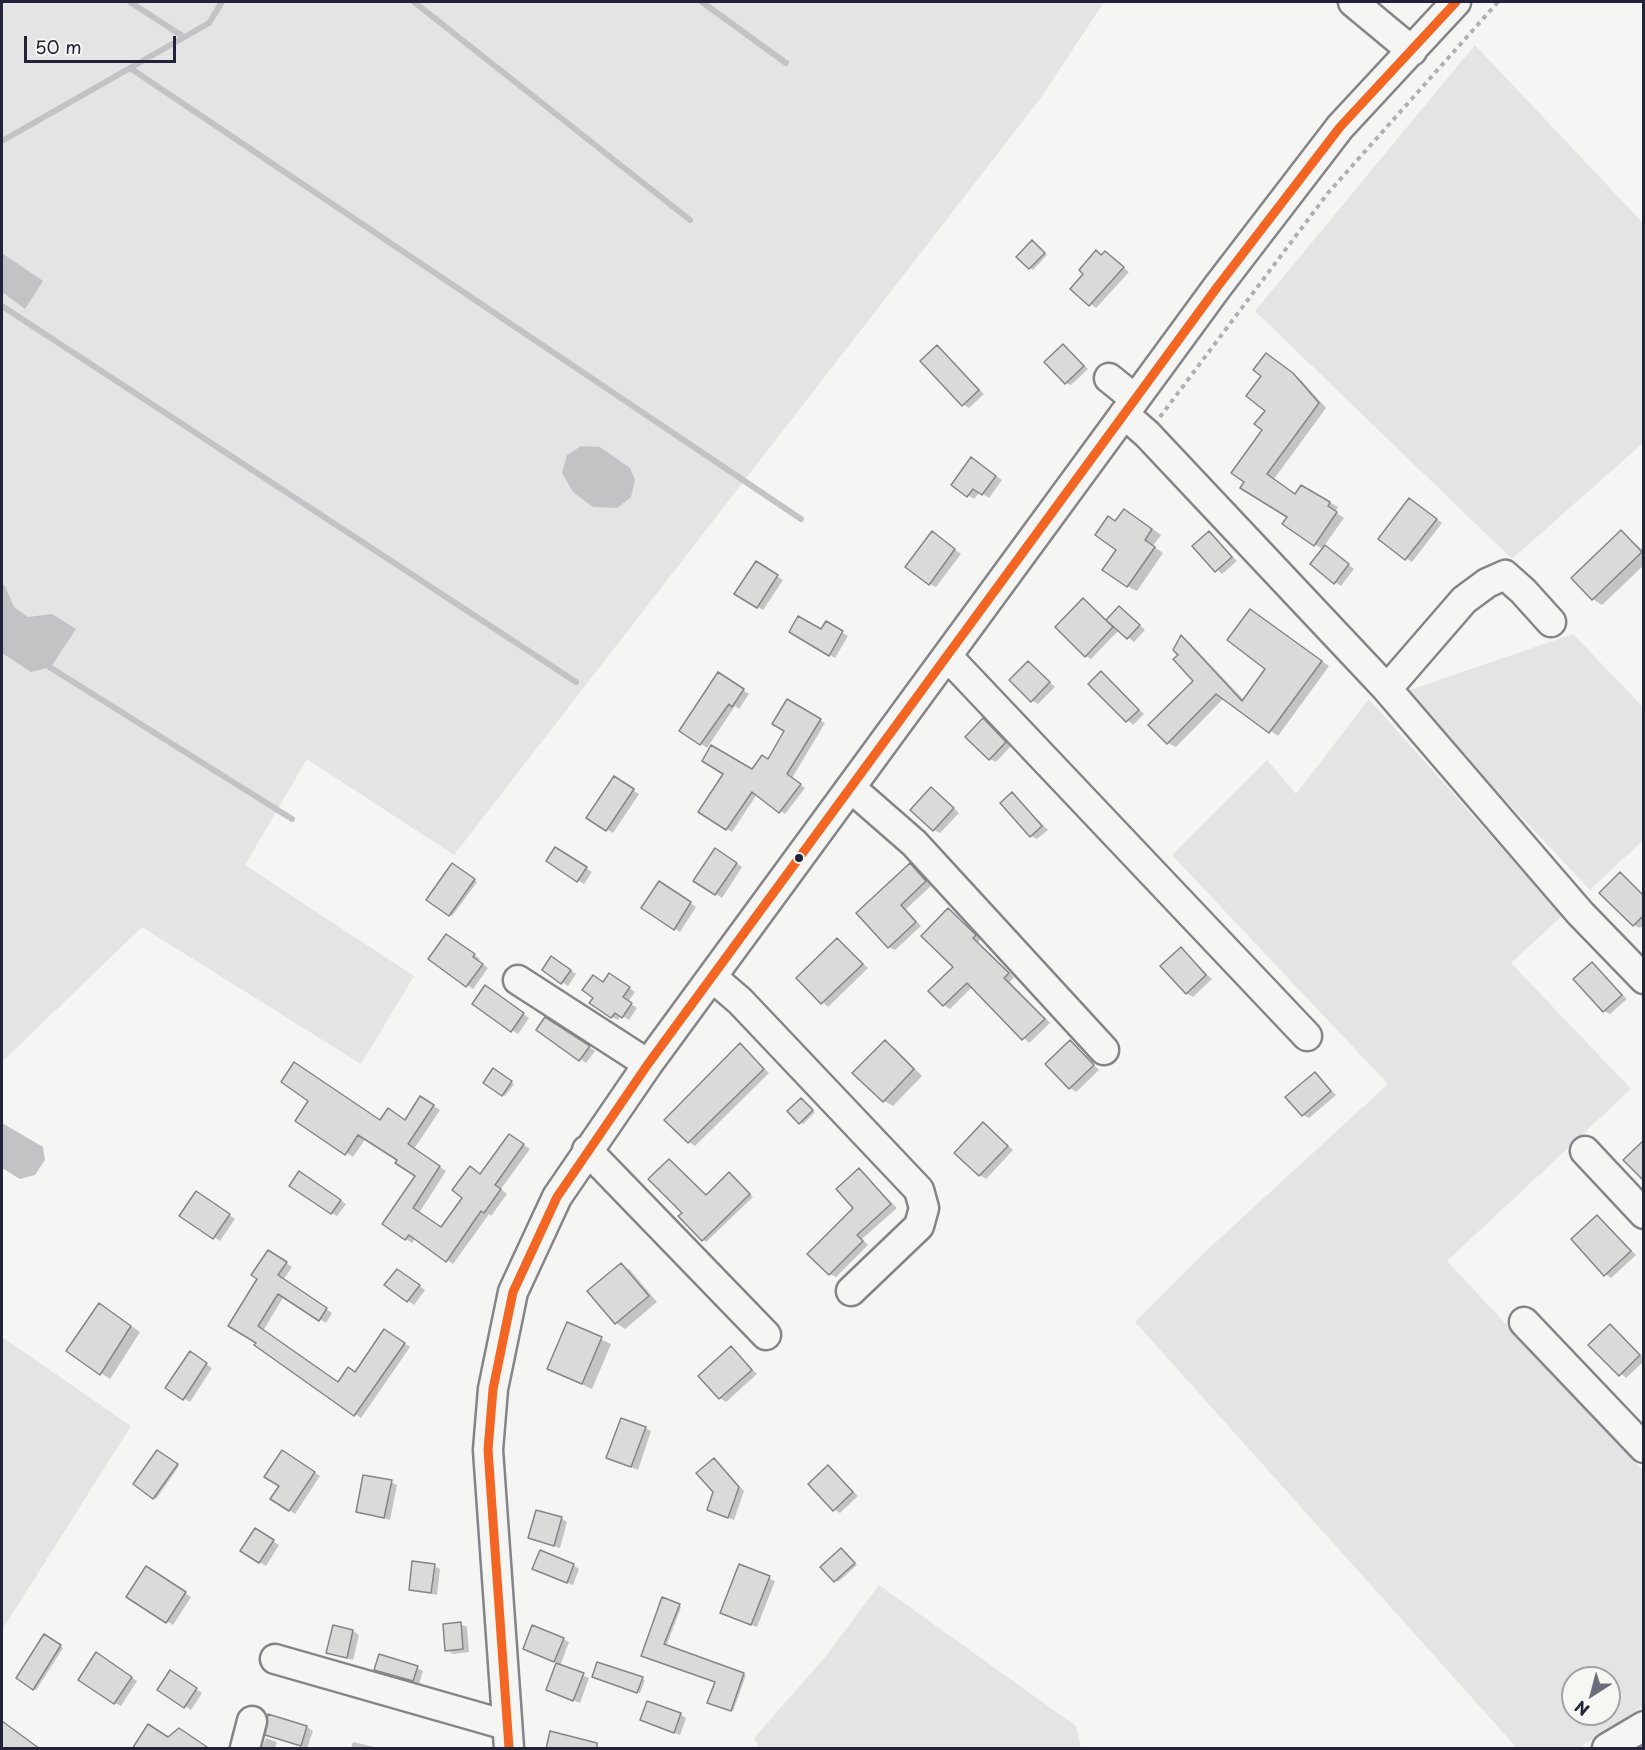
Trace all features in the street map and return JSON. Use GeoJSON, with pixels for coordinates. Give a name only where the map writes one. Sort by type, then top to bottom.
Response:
{"type":"FeatureCollection","features":[{"type":"Feature","properties":{"kind":"street"},"geometry":{"type":"LineString","coordinates":[[1353,2],[1412,51]]}},
{"type":"Feature","properties":{"kind":"street"},"geometry":{"type":"LineString","coordinates":[[275,1659],[508,1737],[488,1449],[493,1389],[513,1292],[557,1197],[648,1064],[1130,406],[1325,145],[1350,115],[1456,2]]}},
{"type":"Feature","properties":{"kind":"street"},"geometry":{"type":"LineString","coordinates":[[1109,378],[1147,434],[1388,689],[1580,913],[1644,980]]}},
{"type":"Feature","properties":{"kind":"street"},"geometry":{"type":"LineString","coordinates":[[1388,689],[1464,600],[1487,583],[1505,575],[1551,622]]}},
{"type":"Feature","properties":{"kind":"street"},"geometry":{"type":"LineString","coordinates":[[948,657],[1307,1036]]}},
{"type":"Feature","properties":{"kind":"street"},"geometry":{"type":"LineString","coordinates":[[851,788],[914,843],[1104,1050]]}},
{"type":"Feature","properties":{"kind":"street"},"geometry":{"type":"LineString","coordinates":[[712,977],[740,1001],[919,1190],[924,1208],[919,1227],[851,1291]]}},
{"type":"Feature","properties":{"kind":"street"},"geometry":{"type":"LineString","coordinates":[[518,980],[648,1064]]}},
{"type":"Feature","properties":{"kind":"street"},"geometry":{"type":"LineString","coordinates":[[587,1150],[766,1335]]}},
{"type":"Feature","properties":{"kind":"street"},"geometry":{"type":"LineString","coordinates":[[1585,1151],[1644,1214]]}},
{"type":"Feature","properties":{"kind":"street"},"geometry":{"type":"LineString","coordinates":[[1524,1322],[1644,1448]]}},
{"type":"Feature","properties":{"kind":"street"},"geometry":{"type":"LineString","coordinates":[[245,1749],[252,1721]]}},
{"type":"Feature","properties":{"kind":"street"},"geometry":{"type":"LineString","coordinates":[[1606,1749],[1644,1726]]}},
{"type":"Feature","properties":{"kind":"path"},"geometry":{"type":"LineString","coordinates":[[1147,434],[1259,289],[1328,193],[1498,2]]}},
{"type":"Feature","properties":{"kind":"shaded area"},"geometry":{"type":"Polygon","coordinates":[[[2,2],[1104,2],[1040,99],[454,855],[307,759],[245,865],[414,976],[361,1064],[142,927],[2,1062],[2,2]]]}},
{"type":"Feature","properties":{"kind":"shaded area"},"geometry":{"type":"Polygon","coordinates":[[[1475,45],[1643,223],[1643,443],[1512,559],[1255,311],[1475,45]]]}},
{"type":"Feature","properties":{"kind":"shaded area"},"geometry":{"type":"Polygon","coordinates":[[[2,253],[43,281],[25,309],[2,292],[2,253]]]}},
{"type":"Feature","properties":{"kind":"shaded area"},"geometry":{"type":"Polygon","coordinates":[[[581,446],[600,447],[630,468],[635,480],[631,497],[617,508],[593,507],[573,492],[562,473],[567,455],[581,446]]]}},
{"type":"Feature","properties":{"kind":"shaded area"},"geometry":{"type":"Polygon","coordinates":[[[2,584],[14,607],[28,617],[52,614],[76,629],[51,667],[31,672],[2,653],[2,584]]]}},
{"type":"Feature","properties":{"kind":"shaded area"},"geometry":{"type":"Polygon","coordinates":[[[1573,634],[1643,707],[1643,840],[1590,890],[1404,692],[1573,634]]]}},
{"type":"Feature","properties":{"kind":"shaded area"},"geometry":{"type":"Polygon","coordinates":[[[1369,699],[1562,916],[1511,963],[1631,1089],[1447,1261],[1643,1471],[1643,1706],[1621,1720],[1621,1666],[1561,1666],[1561,1726],[1613,1726],[1579,1748],[1517,1748],[1135,1322],[1207,1250],[1388,1084],[1172,855],[1267,760],[1296,794],[1369,699]]]}},
{"type":"Feature","properties":{"kind":"shaded area"},"geometry":{"type":"Polygon","coordinates":[[[2,1123],[43,1147],[45,1160],[35,1175],[20,1179],[2,1168],[2,1123]]]}},
{"type":"Feature","properties":{"kind":"shaded area"},"geometry":{"type":"Polygon","coordinates":[[[2,1337],[131,1426],[2,1630],[2,1337]]]}},
{"type":"Feature","properties":{"kind":"shaded area"},"geometry":{"type":"Polygon","coordinates":[[[879,1585],[1076,1726],[1081,1748],[759,1748],[754,1738],[826,1656],[879,1585]]]}},
{"type":"Feature","properties":{"kind":"building"},"geometry":{"type":"Polygon","coordinates":[[[1032,240],[1045,253],[1029,269],[1016,257],[1032,240]]]}},
{"type":"Feature","properties":{"kind":"building"},"geometry":{"type":"Polygon","coordinates":[[[1096,250],[1101,255],[1105,251],[1124,267],[1089,306],[1070,289],[1083,274],[1079,270],[1096,250]]]}},
{"type":"Feature","properties":{"kind":"building"},"geometry":{"type":"Polygon","coordinates":[[[1063,344],[1084,366],[1065,384],[1044,362],[1063,344]]]}},
{"type":"Feature","properties":{"kind":"building"},"geometry":{"type":"Polygon","coordinates":[[[937,345],[979,390],[962,406],[920,361],[937,345]]]}},
{"type":"Feature","properties":{"kind":"building"},"geometry":{"type":"Polygon","coordinates":[[[1266,353],[1293,373],[1319,403],[1267,474],[1295,494],[1301,485],[1330,502],[1328,506],[1337,512],[1314,546],[1282,524],[1287,517],[1240,488],[1244,482],[1231,473],[1262,430],[1254,424],[1265,411],[1246,396],[1261,376],[1253,370],[1266,353]]]}},
{"type":"Feature","properties":{"kind":"building"},"geometry":{"type":"Polygon","coordinates":[[[971,457],[996,476],[982,495],[973,489],[967,497],[951,485],[971,457]]]}},
{"type":"Feature","properties":{"kind":"building"},"geometry":{"type":"Polygon","coordinates":[[[1409,498],[1437,519],[1405,560],[1378,539],[1409,498]]]}},
{"type":"Feature","properties":{"kind":"building"},"geometry":{"type":"Polygon","coordinates":[[[1124,509],[1152,529],[1145,540],[1155,547],[1127,587],[1102,570],[1116,550],[1095,535],[1108,516],[1115,521],[1124,509]]]}},
{"type":"Feature","properties":{"kind":"building"},"geometry":{"type":"Polygon","coordinates":[[[1621,530],[1642,552],[1592,600],[1571,578],[1621,530]]]}},
{"type":"Feature","properties":{"kind":"building"},"geometry":{"type":"Polygon","coordinates":[[[932,531],[955,549],[929,585],[905,567],[932,531]]]}},
{"type":"Feature","properties":{"kind":"building"},"geometry":{"type":"Polygon","coordinates":[[[1209,531],[1232,557],[1215,572],[1192,546],[1209,531]]]}},
{"type":"Feature","properties":{"kind":"building"},"geometry":{"type":"Polygon","coordinates":[[[1325,545],[1349,564],[1334,584],[1310,564],[1325,545]]]}},
{"type":"Feature","properties":{"kind":"building"},"geometry":{"type":"Polygon","coordinates":[[[756,561],[778,575],[757,608],[734,594],[756,561]]]}},
{"type":"Feature","properties":{"kind":"building"},"geometry":{"type":"Polygon","coordinates":[[[1083,598],[1113,627],[1085,657],[1055,627],[1083,598]]]}},
{"type":"Feature","properties":{"kind":"building"},"geometry":{"type":"Polygon","coordinates":[[[1119,606],[1140,625],[1127,639],[1106,620],[1119,606]]]}},
{"type":"Feature","properties":{"kind":"building"},"geometry":{"type":"Polygon","coordinates":[[[1250,609],[1322,661],[1269,733],[1216,694],[1167,744],[1148,725],[1193,681],[1173,659],[1178,655],[1173,650],[1181,635],[1242,701],[1265,669],[1227,640],[1250,609]]]}},
{"type":"Feature","properties":{"kind":"building"},"geometry":{"type":"Polygon","coordinates":[[[798,616],[821,629],[826,621],[843,631],[829,656],[789,632],[798,616]]]}},
{"type":"Feature","properties":{"kind":"building"},"geometry":{"type":"Polygon","coordinates":[[[1028,661],[1050,682],[1031,702],[1009,680],[1028,661]]]}},
{"type":"Feature","properties":{"kind":"building"},"geometry":{"type":"Polygon","coordinates":[[[1101,671],[1139,710],[1126,722],[1088,684],[1101,671]]]}},
{"type":"Feature","properties":{"kind":"building"},"geometry":{"type":"Polygon","coordinates":[[[718,672],[744,689],[732,707],[729,704],[700,745],[679,731],[718,672]]]}},
{"type":"Feature","properties":{"kind":"building"},"geometry":{"type":"Polygon","coordinates":[[[787,699],[821,719],[787,774],[801,784],[779,813],[752,792],[726,830],[698,812],[723,774],[702,761],[711,745],[752,769],[762,755],[768,759],[784,731],[772,724],[787,699]]]}},
{"type":"Feature","properties":{"kind":"building"},"geometry":{"type":"Polygon","coordinates":[[[983,718],[1006,742],[989,760],[965,737],[983,718]]]}},
{"type":"Feature","properties":{"kind":"building"},"geometry":{"type":"Polygon","coordinates":[[[614,776],[634,789],[606,831],[586,818],[614,776]]]}},
{"type":"Feature","properties":{"kind":"building"},"geometry":{"type":"Polygon","coordinates":[[[931,787],[954,808],[933,831],[910,810],[931,787]]]}},
{"type":"Feature","properties":{"kind":"building"},"geometry":{"type":"Polygon","coordinates":[[[1012,792],[1042,826],[1030,837],[1000,803],[1012,792]]]}},
{"type":"Feature","properties":{"kind":"building"},"geometry":{"type":"Polygon","coordinates":[[[555,847],[587,867],[577,882],[546,861],[555,847]]]}},
{"type":"Feature","properties":{"kind":"building"},"geometry":{"type":"Polygon","coordinates":[[[715,848],[737,863],[715,895],[693,881],[715,848]]]}},
{"type":"Feature","properties":{"kind":"building"},"geometry":{"type":"Polygon","coordinates":[[[452,863],[475,879],[449,916],[426,900],[452,863]]]}},
{"type":"Feature","properties":{"kind":"building"},"geometry":{"type":"Polygon","coordinates":[[[910,863],[926,881],[901,905],[916,922],[888,948],[856,913],[910,863]]]}},
{"type":"Feature","properties":{"kind":"building"},"geometry":{"type":"Polygon","coordinates":[[[1620,872],[1644,896],[1644,915],[1633,926],[1599,893],[1620,872]]]}},
{"type":"Feature","properties":{"kind":"building"},"geometry":{"type":"Polygon","coordinates":[[[659,881],[691,902],[674,930],[641,908],[659,881]]]}},
{"type":"Feature","properties":{"kind":"building"},"geometry":{"type":"Polygon","coordinates":[[[948,908],[976,935],[973,938],[1009,973],[1004,978],[1045,1019],[1022,1040],[967,983],[943,1006],[928,991],[953,967],[921,936],[948,908]]]}},
{"type":"Feature","properties":{"kind":"building"},"geometry":{"type":"Polygon","coordinates":[[[446,934],[475,954],[473,957],[483,964],[466,987],[428,959],[446,934]]]}},
{"type":"Feature","properties":{"kind":"building"},"geometry":{"type":"Polygon","coordinates":[[[837,938],[863,964],[821,1004],[796,978],[837,938]]]}},
{"type":"Feature","properties":{"kind":"building"},"geometry":{"type":"Polygon","coordinates":[[[1181,947],[1206,975],[1186,994],[1160,966],[1181,947]]]}},
{"type":"Feature","properties":{"kind":"building"},"geometry":{"type":"Polygon","coordinates":[[[551,956],[571,970],[561,984],[542,970],[551,956]]]}},
{"type":"Feature","properties":{"kind":"building"},"geometry":{"type":"Polygon","coordinates":[[[1592,962],[1622,995],[1603,1012],[1573,979],[1592,962]]]}},
{"type":"Feature","properties":{"kind":"building"},"geometry":{"type":"Polygon","coordinates":[[[609,973],[630,987],[623,997],[632,1003],[622,1018],[615,1013],[611,1018],[589,1003],[593,998],[582,990],[593,975],[603,982],[609,973]]]}},
{"type":"Feature","properties":{"kind":"building"},"geometry":{"type":"Polygon","coordinates":[[[485,985],[524,1013],[511,1032],[472,1004],[485,985]]]}},
{"type":"Feature","properties":{"kind":"building"},"geometry":{"type":"Polygon","coordinates":[[[545,1017],[590,1046],[579,1061],[536,1030],[545,1017]]]}},
{"type":"Feature","properties":{"kind":"building"},"geometry":{"type":"Polygon","coordinates":[[[885,1040],[914,1069],[883,1102],[852,1073],[885,1040]]]}},
{"type":"Feature","properties":{"kind":"building"},"geometry":{"type":"Polygon","coordinates":[[[1070,1040],[1094,1065],[1069,1089],[1045,1064],[1070,1040]]]}},
{"type":"Feature","properties":{"kind":"building"},"geometry":{"type":"Polygon","coordinates":[[[740,1043],[764,1069],[688,1143],[664,1120],[740,1043]]]}},
{"type":"Feature","properties":{"kind":"building"},"geometry":{"type":"Polygon","coordinates":[[[294,1062],[380,1120],[388,1108],[405,1120],[420,1096],[434,1105],[408,1144],[440,1166],[413,1208],[441,1227],[462,1198],[452,1190],[470,1166],[480,1174],[509,1134],[524,1144],[495,1185],[501,1189],[484,1213],[481,1211],[446,1262],[409,1235],[405,1240],[382,1224],[415,1176],[395,1163],[397,1160],[358,1135],[345,1155],[295,1121],[308,1101],[281,1082],[294,1062]]]}},
{"type":"Feature","properties":{"kind":"building"},"geometry":{"type":"Polygon","coordinates":[[[493,1068],[512,1081],[502,1096],[483,1083],[493,1068]]]}},
{"type":"Feature","properties":{"kind":"building"},"geometry":{"type":"Polygon","coordinates":[[[1315,1072],[1331,1091],[1302,1116],[1285,1097],[1315,1072]]]}},
{"type":"Feature","properties":{"kind":"building"},"geometry":{"type":"Polygon","coordinates":[[[801,1098],[813,1110],[799,1124],[787,1111],[801,1098]]]}},
{"type":"Feature","properties":{"kind":"building"},"geometry":{"type":"Polygon","coordinates":[[[983,1122],[1008,1146],[979,1176],[954,1153],[983,1122]]]}},
{"type":"Feature","properties":{"kind":"building"},"geometry":{"type":"Polygon","coordinates":[[[1644,1140],[1644,1181],[1623,1160],[1644,1140]]]}},
{"type":"Feature","properties":{"kind":"building"},"geometry":{"type":"Polygon","coordinates":[[[669,1159],[706,1195],[729,1172],[750,1194],[702,1241],[678,1216],[682,1213],[648,1179],[669,1159]]]}},
{"type":"Feature","properties":{"kind":"building"},"geometry":{"type":"Polygon","coordinates":[[[859,1168],[891,1204],[857,1235],[863,1241],[829,1275],[807,1254],[853,1208],[836,1189],[859,1168]]]}},
{"type":"Feature","properties":{"kind":"building"},"geometry":{"type":"Polygon","coordinates":[[[299,1171],[341,1200],[331,1214],[289,1186],[299,1171]]]}},
{"type":"Feature","properties":{"kind":"building"},"geometry":{"type":"Polygon","coordinates":[[[196,1191],[230,1214],[213,1239],[179,1216],[196,1191]]]}},
{"type":"Feature","properties":{"kind":"building"},"geometry":{"type":"Polygon","coordinates":[[[1597,1215],[1631,1251],[1604,1276],[1571,1239],[1597,1215]]]}},
{"type":"Feature","properties":{"kind":"building"},"geometry":{"type":"Polygon","coordinates":[[[268,1250],[287,1262],[278,1275],[327,1308],[319,1321],[278,1294],[258,1326],[338,1382],[348,1367],[355,1372],[384,1329],[405,1343],[354,1416],[254,1345],[256,1343],[228,1326],[257,1279],[251,1275],[268,1250]]]}},
{"type":"Feature","properties":{"kind":"building"},"geometry":{"type":"Polygon","coordinates":[[[621,1263],[649,1296],[615,1324],[587,1291],[621,1263]]]}},
{"type":"Feature","properties":{"kind":"building"},"geometry":{"type":"Polygon","coordinates":[[[397,1269],[420,1285],[407,1302],[384,1285],[397,1269]]]}},
{"type":"Feature","properties":{"kind":"building"},"geometry":{"type":"Polygon","coordinates":[[[99,1303],[131,1326],[100,1375],[66,1351],[99,1303]]]}},
{"type":"Feature","properties":{"kind":"building"},"geometry":{"type":"Polygon","coordinates":[[[567,1322],[602,1337],[582,1384],[547,1369],[567,1322]]]}},
{"type":"Feature","properties":{"kind":"building"},"geometry":{"type":"Polygon","coordinates":[[[1610,1324],[1640,1355],[1619,1376],[1588,1345],[1610,1324]]]}},
{"type":"Feature","properties":{"kind":"building"},"geometry":{"type":"Polygon","coordinates":[[[731,1346],[752,1370],[719,1399],[698,1376],[731,1346]]]}},
{"type":"Feature","properties":{"kind":"building"},"geometry":{"type":"Polygon","coordinates":[[[190,1351],[207,1363],[183,1400],[165,1388],[190,1351]]]}},
{"type":"Feature","properties":{"kind":"building"},"geometry":{"type":"Polygon","coordinates":[[[621,1418],[646,1427],[631,1467],[606,1458],[621,1418]]]}},
{"type":"Feature","properties":{"kind":"building"},"geometry":{"type":"Polygon","coordinates":[[[157,1450],[178,1464],[153,1499],[133,1484],[157,1450]]]}},
{"type":"Feature","properties":{"kind":"building"},"geometry":{"type":"Polygon","coordinates":[[[282,1450],[315,1472],[289,1511],[270,1499],[279,1486],[264,1477],[282,1450]]]}},
{"type":"Feature","properties":{"kind":"building"},"geometry":{"type":"Polygon","coordinates":[[[714,1458],[739,1487],[728,1518],[707,1510],[713,1492],[696,1473],[714,1458]]]}},
{"type":"Feature","properties":{"kind":"building"},"geometry":{"type":"Polygon","coordinates":[[[828,1465],[853,1492],[833,1511],[808,1484],[828,1465]]]}},
{"type":"Feature","properties":{"kind":"building"},"geometry":{"type":"Polygon","coordinates":[[[363,1475],[392,1480],[384,1518],[356,1512],[363,1475]]]}},
{"type":"Feature","properties":{"kind":"building"},"geometry":{"type":"Polygon","coordinates":[[[536,1510],[562,1517],[554,1546],[528,1538],[536,1510]]]}},
{"type":"Feature","properties":{"kind":"building"},"geometry":{"type":"Polygon","coordinates":[[[255,1528],[274,1540],[259,1563],[240,1551],[255,1528]]]}},
{"type":"Feature","properties":{"kind":"building"},"geometry":{"type":"Polygon","coordinates":[[[841,1548],[855,1563],[834,1582],[820,1567],[841,1548]]]}},
{"type":"Feature","properties":{"kind":"building"},"geometry":{"type":"Polygon","coordinates":[[[540,1550],[574,1564],[567,1583],[532,1569],[540,1550]]]}},
{"type":"Feature","properties":{"kind":"building"},"geometry":{"type":"Polygon","coordinates":[[[412,1561],[435,1564],[431,1593],[409,1590],[412,1561]]]}},
{"type":"Feature","properties":{"kind":"building"},"geometry":{"type":"Polygon","coordinates":[[[739,1564],[770,1576],[751,1625],[720,1613],[739,1564]]]}},
{"type":"Feature","properties":{"kind":"building"},"geometry":{"type":"Polygon","coordinates":[[[146,1566],[186,1592],[166,1623],[126,1597],[146,1566]]]}},
{"type":"Feature","properties":{"kind":"building"},"geometry":{"type":"Polygon","coordinates":[[[662,1597],[680,1604],[664,1644],[744,1673],[731,1711],[707,1703],[715,1682],[641,1656],[662,1597]]]}},
{"type":"Feature","properties":{"kind":"building"},"geometry":{"type":"Polygon","coordinates":[[[461,1622],[463,1649],[445,1651],[443,1624],[461,1622]]]}},
{"type":"Feature","properties":{"kind":"building"},"geometry":{"type":"Polygon","coordinates":[[[333,1625],[353,1630],[347,1658],[326,1653],[333,1625]]]}},
{"type":"Feature","properties":{"kind":"building"},"geometry":{"type":"Polygon","coordinates":[[[532,1625],[564,1638],[554,1662],[523,1649],[532,1625]]]}},
{"type":"Feature","properties":{"kind":"building"},"geometry":{"type":"Polygon","coordinates":[[[44,1634],[61,1645],[33,1690],[16,1678],[44,1634]]]}},
{"type":"Feature","properties":{"kind":"building"},"geometry":{"type":"Polygon","coordinates":[[[96,1652],[132,1677],[114,1704],[78,1680],[96,1652]]]}},
{"type":"Feature","properties":{"kind":"building"},"geometry":{"type":"Polygon","coordinates":[[[379,1654],[418,1666],[413,1681],[374,1670],[379,1654]]]}},
{"type":"Feature","properties":{"kind":"building"},"geometry":{"type":"Polygon","coordinates":[[[597,1662],[643,1677],[637,1693],[592,1677],[597,1662]]]}},
{"type":"Feature","properties":{"kind":"building"},"geometry":{"type":"Polygon","coordinates":[[[556,1663],[584,1673],[573,1701],[546,1690],[556,1663]]]}},
{"type":"Feature","properties":{"kind":"building"},"geometry":{"type":"Polygon","coordinates":[[[170,1670],[197,1688],[184,1708],[157,1690],[170,1670]]]}},
{"type":"Feature","properties":{"kind":"building"},"geometry":{"type":"Polygon","coordinates":[[[647,1701],[681,1713],[674,1733],[640,1720],[647,1701]]]}},
{"type":"Feature","properties":{"kind":"building"},"geometry":{"type":"Polygon","coordinates":[[[268,1714],[307,1726],[301,1746],[265,1735],[268,1714]]]}},
{"type":"Feature","properties":{"kind":"building"},"geometry":{"type":"Polygon","coordinates":[[[2,1721],[40,1749],[2,1749],[2,1721]]]}},
{"type":"Feature","properties":{"kind":"building"},"geometry":{"type":"Polygon","coordinates":[[[148,1724],[168,1737],[179,1728],[210,1749],[132,1749],[148,1724]]]}},
{"type":"Feature","properties":{"kind":"building"},"geometry":{"type":"Polygon","coordinates":[[[550,1731],[597,1743],[597,1749],[546,1749],[550,1731]]]}},
{"type":"Feature","properties":{"kind":"waterway"},"geometry":{"type":"LineString","coordinates":[[130,2],[184,37]]}},
{"type":"Feature","properties":{"kind":"waterway"},"geometry":{"type":"LineString","coordinates":[[2,141],[209,23],[222,2]]}},
{"type":"Feature","properties":{"kind":"waterway"},"geometry":{"type":"LineString","coordinates":[[414,2],[690,220]]}},
{"type":"Feature","properties":{"kind":"waterway"},"geometry":{"type":"LineString","coordinates":[[702,2],[786,63]]}},
{"type":"Feature","properties":{"kind":"waterway"},"geometry":{"type":"LineString","coordinates":[[130,68],[801,519]]}},
{"type":"Feature","properties":{"kind":"waterway"},"geometry":{"type":"LineString","coordinates":[[2,306],[576,682]]}},
{"type":"Feature","properties":{"kind":"waterway"},"geometry":{"type":"LineString","coordinates":[[43,663],[292,819]]}},
{"type":"Feature","properties":{"kind":"transit line"},"geometry":{"type":"LineString","coordinates":[[509,1748],[488,1450],[493,1389],[513,1292],[557,1197],[648,1064],[1218,286],[1340,127],[1456,2]]}}]}
